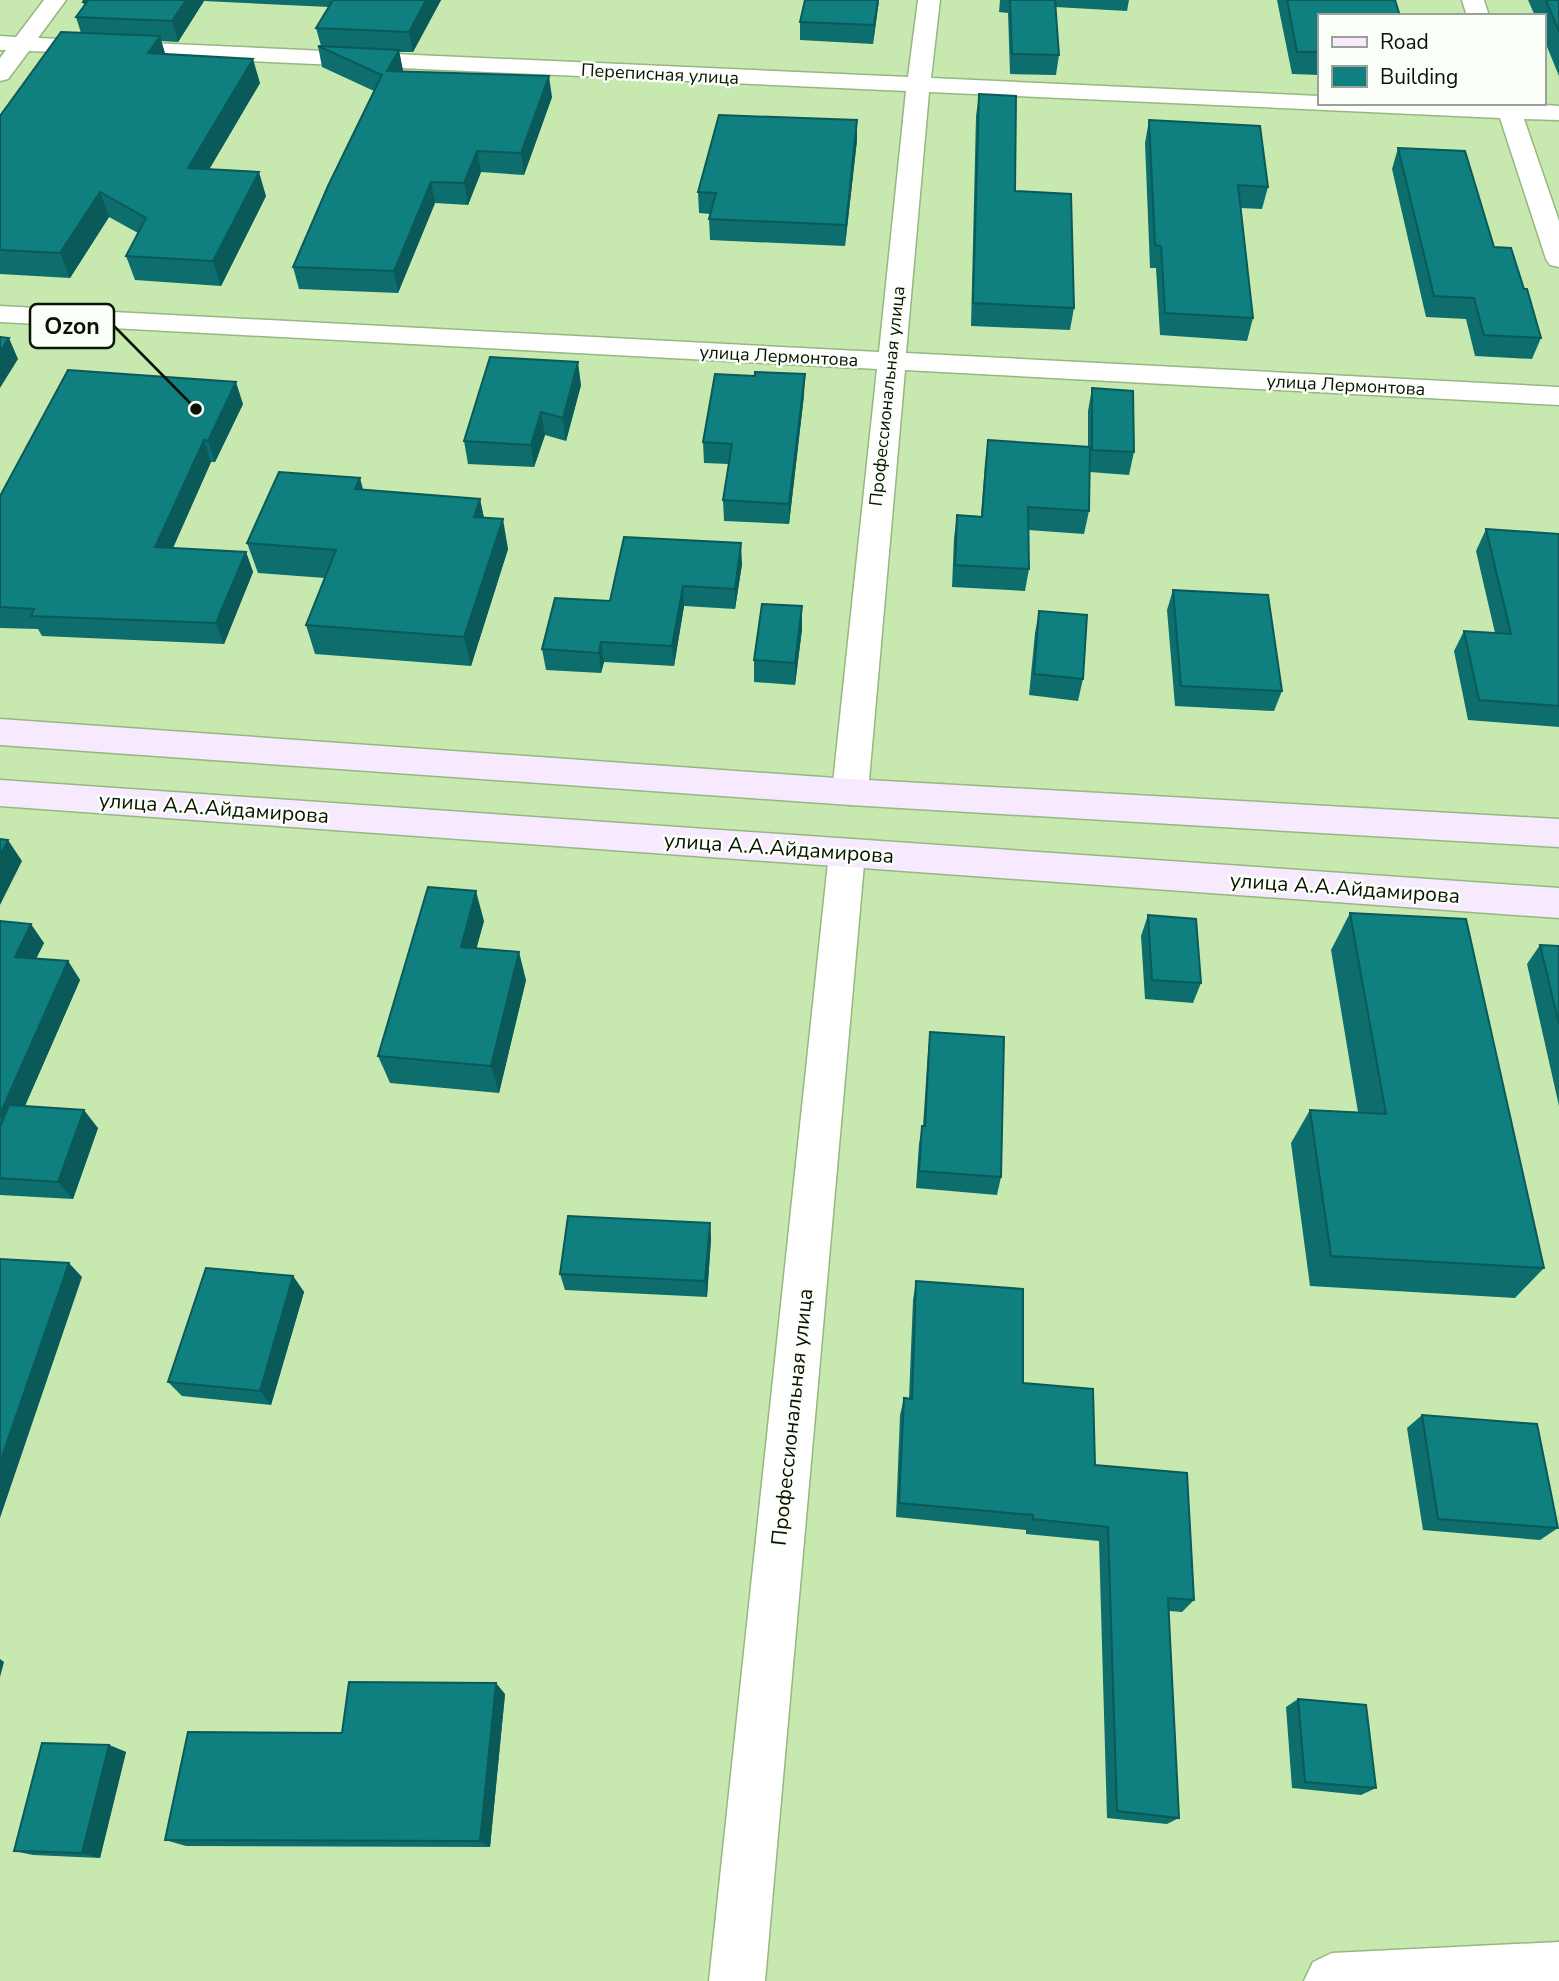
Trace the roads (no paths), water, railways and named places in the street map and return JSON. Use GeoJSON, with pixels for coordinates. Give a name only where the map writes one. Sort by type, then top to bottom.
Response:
{"type":"FeatureCollection","features":[{"type":"Feature","properties":{"kind":"main road"},"geometry":{"type":"LineString","coordinates":[[0,733],[850,792],[1559,833]]}},
{"type":"Feature","properties":{"kind":"main road","name":"улица А.А.Айдамирова"},"geometry":{"type":"LineString","coordinates":[[0,793],[1559,903]]}},
{"type":"Feature","properties":{"kind":"street"},"geometry":{"type":"LineString","coordinates":[[0,74],[11,43],[55,0]]}},
{"type":"Feature","properties":{"kind":"street","name":"Профессиональная улица"},"geometry":{"type":"LineString","coordinates":[[850,792],[890,362],[929,0]]}},
{"type":"Feature","properties":{"kind":"street","name":"Переписная улица"},"geometry":{"type":"LineString","coordinates":[[11,43],[1318,103]]}},
{"type":"Feature","properties":{"kind":"street"},"geometry":{"type":"LineString","coordinates":[[1417,105],[1508,107],[1559,113]]}},
{"type":"Feature","properties":{"kind":"street"},"geometry":{"type":"LineString","coordinates":[[1508,107],[1559,259]]}},
{"type":"Feature","properties":{"kind":"street","name":"улица Лермонтова"},"geometry":{"type":"LineString","coordinates":[[0,314],[1559,396]]}},
{"type":"Feature","properties":{"kind":"street","name":"Профессиональная улица"},"geometry":{"type":"LineString","coordinates":[[737,1981],[847,853]]}},
{"type":"Feature","properties":{"kind":"street"},"geometry":{"type":"LineString","coordinates":[[1332,1981],[1559,1969]]}},
{"type":"Feature","properties":{"kind":"place","name":"Ozon"},"geometry":{"type":"Point","coordinates":[196,409]}}]}
